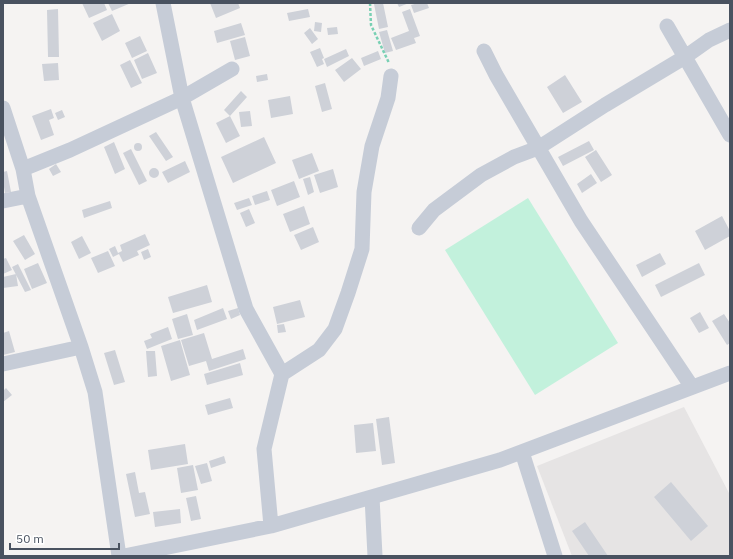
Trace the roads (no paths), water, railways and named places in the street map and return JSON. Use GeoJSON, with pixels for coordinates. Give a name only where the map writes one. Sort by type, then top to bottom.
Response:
{"type":"FeatureCollection","features":[{"type":"Feature","properties":{"kind":"street"},"geometry":{"type":"LineString","coordinates":[[163,3],[182,98],[246,309],[282,374],[264,449],[271,526]]}},
{"type":"Feature","properties":{"kind":"street"},"geometry":{"type":"LineString","coordinates":[[667,26],[730,135]]}},
{"type":"Feature","properties":{"kind":"street"},"geometry":{"type":"LineString","coordinates":[[419,228],[434,210],[481,175],[514,157],[538,148],[605,105],[685,57],[709,40],[730,30]]}},
{"type":"Feature","properties":{"kind":"street"},"geometry":{"type":"LineString","coordinates":[[484,52],[581,221],[692,387]]}},
{"type":"Feature","properties":{"kind":"street"},"geometry":{"type":"LineString","coordinates":[[23,169],[70,150],[182,98],[232,69]]}},
{"type":"Feature","properties":{"kind":"street"},"geometry":{"type":"LineString","coordinates":[[282,374],[319,350],[335,330],[362,249],[364,192],[372,146],[388,98],[391,76]]}},
{"type":"Feature","properties":{"kind":"street"},"geometry":{"type":"LineString","coordinates":[[3,108],[23,169],[28,196],[81,347],[95,392],[119,556]]}},
{"type":"Feature","properties":{"kind":"street"},"geometry":{"type":"LineString","coordinates":[[3,201],[28,196]]}},
{"type":"Feature","properties":{"kind":"street"},"geometry":{"type":"LineString","coordinates":[[3,364],[81,347]]}},
{"type":"Feature","properties":{"kind":"street"},"geometry":{"type":"LineString","coordinates":[[124,556],[174,551],[271,526],[500,460],[730,373]]}},
{"type":"Feature","properties":{"kind":"street"},"geometry":{"type":"LineString","coordinates":[[522,452],[554,556]]}},
{"type":"Feature","properties":{"kind":"street"},"geometry":{"type":"LineString","coordinates":[[372,497],[375,556]]}}]}
